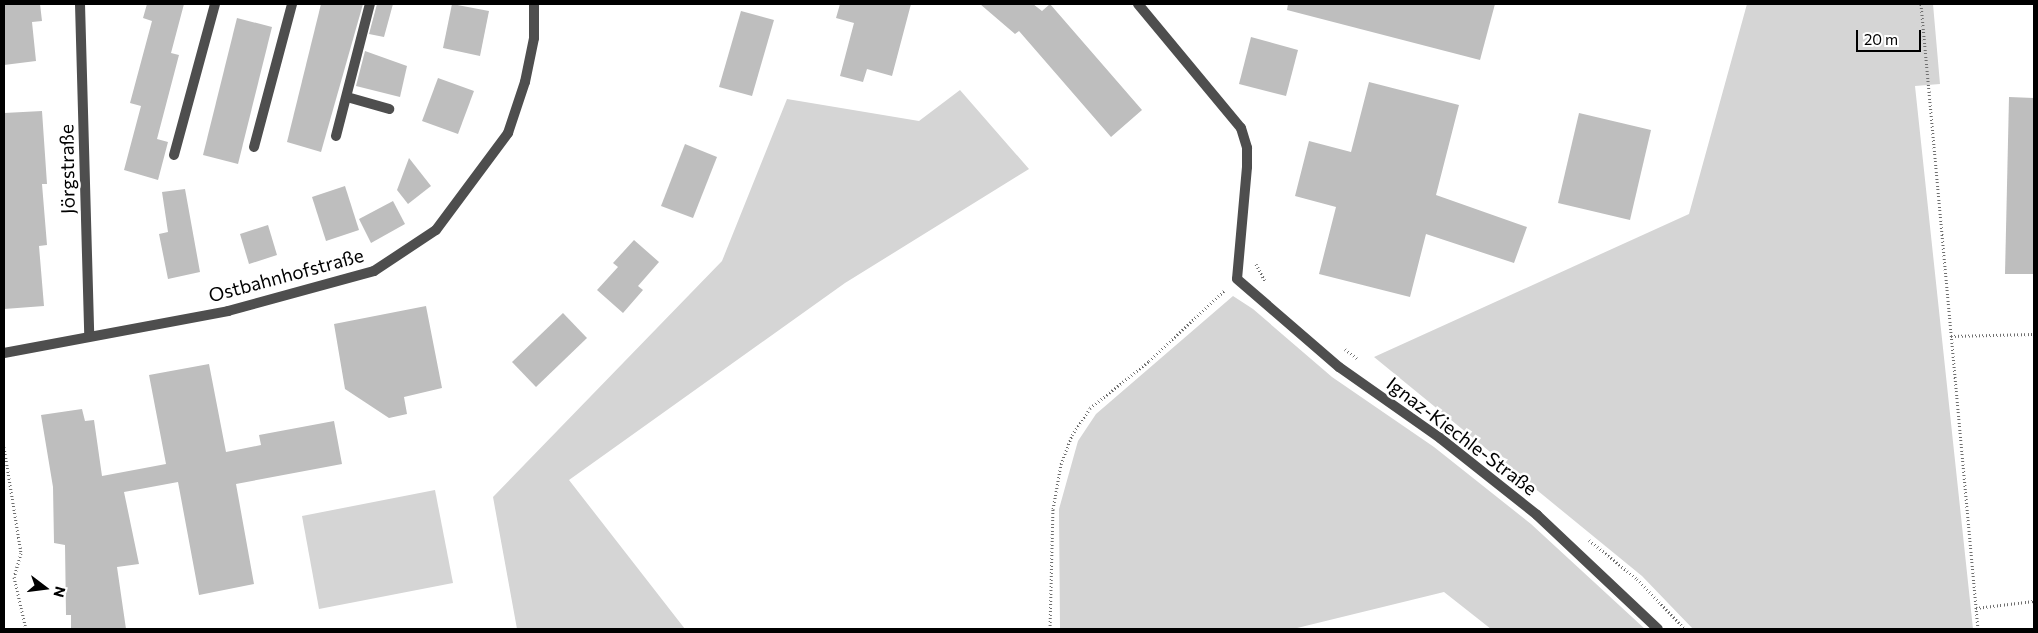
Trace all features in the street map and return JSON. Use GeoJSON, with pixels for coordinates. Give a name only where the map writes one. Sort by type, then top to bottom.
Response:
{"type":"FeatureCollection","features":[{"type":"Feature","properties":{"kind":"street","name":"Jörgstraße"},"geometry":{"type":"LineString","coordinates":[[80,4],[89,334]]}},
{"type":"Feature","properties":{"kind":"street"},"geometry":{"type":"LineString","coordinates":[[174,155],[215,4]]}},
{"type":"Feature","properties":{"kind":"street"},"geometry":{"type":"LineString","coordinates":[[254,147],[292,4]]}},
{"type":"Feature","properties":{"kind":"street"},"geometry":{"type":"LineString","coordinates":[[336,136],[370,4]]}},
{"type":"Feature","properties":{"kind":"street","name":"Ostbahnhofstraße"},"geometry":{"type":"LineString","coordinates":[[4,352],[89,334],[228,311],[374,271],[436,230],[508,133],[527,73],[534,38],[534,4]]}},
{"type":"Feature","properties":{"kind":"street"},"geometry":{"type":"LineString","coordinates":[[1138,4],[1241,128],[1247,148],[1247,167],[1237,279]]}},
{"type":"Feature","properties":{"kind":"street"},"geometry":{"type":"LineString","coordinates":[[346,98],[389,109]]}},
{"type":"Feature","properties":{"kind":"street","name":"Ignaz-Kiechle-Straße"},"geometry":{"type":"LineString","coordinates":[[1237,279],[1339,367],[1440,438],[1537,514],[1658,629]]}},
{"type":"Feature","properties":{"kind":"path"},"geometry":{"type":"LineString","coordinates":[[1921,4],[1978,629]]}},
{"type":"Feature","properties":{"kind":"path"},"geometry":{"type":"LineString","coordinates":[[1255,257],[1270,288]]}},
{"type":"Feature","properties":{"kind":"path"},"geometry":{"type":"LineString","coordinates":[[1050,629],[1053,509],[1061,464],[1072,435],[1090,408],[1149,361],[1237,279]]}},
{"type":"Feature","properties":{"kind":"path"},"geometry":{"type":"LineString","coordinates":[[1951,336],[2034,334]]}},
{"type":"Feature","properties":{"kind":"path"},"geometry":{"type":"LineString","coordinates":[[1342,346],[1365,364]]}},
{"type":"Feature","properties":{"kind":"path"},"geometry":{"type":"LineString","coordinates":[[4,447],[21,553],[14,577],[26,629]]}},
{"type":"Feature","properties":{"kind":"path"},"geometry":{"type":"LineString","coordinates":[[1587,538],[1637,579],[1684,629]]}},
{"type":"Feature","properties":{"kind":"path"},"geometry":{"type":"LineString","coordinates":[[1976,608],[2034,601]]}},
{"type":"Feature","properties":{"kind":"shaded area"},"geometry":{"type":"Polygon","coordinates":[[[1747,4],[1933,4],[1940,84],[1915,86],[1973,629],[1693,629],[1642,576],[1374,357],[1689,214],[1747,4]]]}},
{"type":"Feature","properties":{"kind":"shaded area"},"geometry":{"type":"Polygon","coordinates":[[[960,90],[1029,169],[845,283],[569,480],[685,629],[517,629],[493,497],[722,261],[787,99],[919,121],[960,90]]]}},
{"type":"Feature","properties":{"kind":"shaded area"},"geometry":{"type":"Polygon","coordinates":[[[1233,296],[1253,309],[1332,377],[1434,447],[1531,524],[1645,629],[1491,629],[1444,592],[1293,629],[1060,629],[1059,509],[1078,441],[1096,414],[1233,296]]]}},
{"type":"Feature","properties":{"kind":"shaded area"},"geometry":{"type":"Polygon","coordinates":[[[435,490],[453,583],[319,609],[302,516],[435,490]]]}},
{"type":"Feature","properties":{"kind":"building"},"geometry":{"type":"Polygon","coordinates":[[[4,4],[40,4],[42,21],[32,22],[36,61],[4,65],[4,4]]]}},
{"type":"Feature","properties":{"kind":"building"},"geometry":{"type":"Polygon","coordinates":[[[147,4],[184,4],[171,53],[179,55],[157,139],[168,142],[158,180],[124,170],[141,106],[130,103],[152,21],[143,18],[147,4]]]}},
{"type":"Feature","properties":{"kind":"building"},"geometry":{"type":"Polygon","coordinates":[[[321,4],[363,4],[321,152],[287,142],[321,4]]]}},
{"type":"Feature","properties":{"kind":"building"},"geometry":{"type":"Polygon","coordinates":[[[377,4],[393,4],[384,37],[369,34],[377,4]]]}},
{"type":"Feature","properties":{"kind":"building"},"geometry":{"type":"Polygon","coordinates":[[[452,4],[489,11],[480,56],[443,48],[452,4]]]}},
{"type":"Feature","properties":{"kind":"building"},"geometry":{"type":"Polygon","coordinates":[[[840,4],[911,4],[892,76],[867,69],[863,82],[840,76],[854,23],[836,18],[840,4]]]}},
{"type":"Feature","properties":{"kind":"building"},"geometry":{"type":"Polygon","coordinates":[[[980,4],[1033,4],[1042,11],[1050,4],[1142,110],[1111,137],[1019,31],[1015,34],[980,4]]]}},
{"type":"Feature","properties":{"kind":"building"},"geometry":{"type":"Polygon","coordinates":[[[1288,4],[1495,4],[1480,60],[1287,10],[1288,4]]]}},
{"type":"Feature","properties":{"kind":"building"},"geometry":{"type":"Polygon","coordinates":[[[741,11],[774,20],[752,96],[719,87],[741,11]]]}},
{"type":"Feature","properties":{"kind":"building"},"geometry":{"type":"Polygon","coordinates":[[[237,18],[272,27],[238,164],[203,155],[237,18]]]}},
{"type":"Feature","properties":{"kind":"building"},"geometry":{"type":"Polygon","coordinates":[[[1251,37],[1298,50],[1286,96],[1239,84],[1251,37]]]}},
{"type":"Feature","properties":{"kind":"building"},"geometry":{"type":"Polygon","coordinates":[[[365,51],[407,66],[400,97],[356,86],[365,51]]]}},
{"type":"Feature","properties":{"kind":"building"},"geometry":{"type":"Polygon","coordinates":[[[438,78],[474,91],[458,134],[422,121],[438,78]]]}},
{"type":"Feature","properties":{"kind":"building"},"geometry":{"type":"Polygon","coordinates":[[[1369,82],[1459,105],[1436,195],[1527,227],[1514,263],[1426,234],[1410,297],[1319,274],[1336,207],[1295,196],[1309,141],[1351,152],[1369,82]]]}},
{"type":"Feature","properties":{"kind":"building"},"geometry":{"type":"Polygon","coordinates":[[[2009,97],[2034,98],[2034,274],[2005,274],[2009,97]]]}},
{"type":"Feature","properties":{"kind":"building"},"geometry":{"type":"Polygon","coordinates":[[[42,111],[47,184],[42,184],[47,245],[39,246],[44,306],[4,309],[4,113],[42,111]]]}},
{"type":"Feature","properties":{"kind":"building"},"geometry":{"type":"Polygon","coordinates":[[[1579,113],[1651,130],[1630,220],[1558,203],[1579,113]]]}},
{"type":"Feature","properties":{"kind":"building"},"geometry":{"type":"Polygon","coordinates":[[[685,144],[717,157],[693,218],[661,206],[685,144]]]}},
{"type":"Feature","properties":{"kind":"building"},"geometry":{"type":"Polygon","coordinates":[[[409,158],[431,186],[408,204],[397,190],[409,158]]]}},
{"type":"Feature","properties":{"kind":"building"},"geometry":{"type":"Polygon","coordinates":[[[345,186],[359,230],[326,241],[312,197],[345,186]]]}},
{"type":"Feature","properties":{"kind":"building"},"geometry":{"type":"Polygon","coordinates":[[[185,189],[200,272],[168,279],[159,234],[168,232],[162,192],[185,189]]]}},
{"type":"Feature","properties":{"kind":"building"},"geometry":{"type":"Polygon","coordinates":[[[393,201],[405,224],[371,243],[359,219],[393,201]]]}},
{"type":"Feature","properties":{"kind":"building"},"geometry":{"type":"Polygon","coordinates":[[[268,225],[277,255],[249,264],[240,234],[268,225]]]}},
{"type":"Feature","properties":{"kind":"building"},"geometry":{"type":"Polygon","coordinates":[[[634,240],[659,262],[638,286],[643,290],[623,313],[597,290],[618,267],[613,263],[634,240]]]}},
{"type":"Feature","properties":{"kind":"building"},"geometry":{"type":"Polygon","coordinates":[[[426,306],[442,388],[404,397],[407,414],[389,418],[345,389],[334,324],[426,306]]]}},
{"type":"Feature","properties":{"kind":"building"},"geometry":{"type":"Polygon","coordinates":[[[563,313],[587,338],[536,387],[512,362],[563,313]]]}},
{"type":"Feature","properties":{"kind":"building"},"geometry":{"type":"Polygon","coordinates":[[[209,364],[226,452],[261,445],[259,435],[334,421],[342,464],[236,484],[254,584],[199,595],[178,482],[124,492],[139,564],[117,567],[126,629],[71,629],[71,615],[66,615],[65,545],[54,543],[53,487],[41,415],[82,409],[85,421],[94,420],[102,476],[166,464],[149,375],[209,364]]]}}]}
